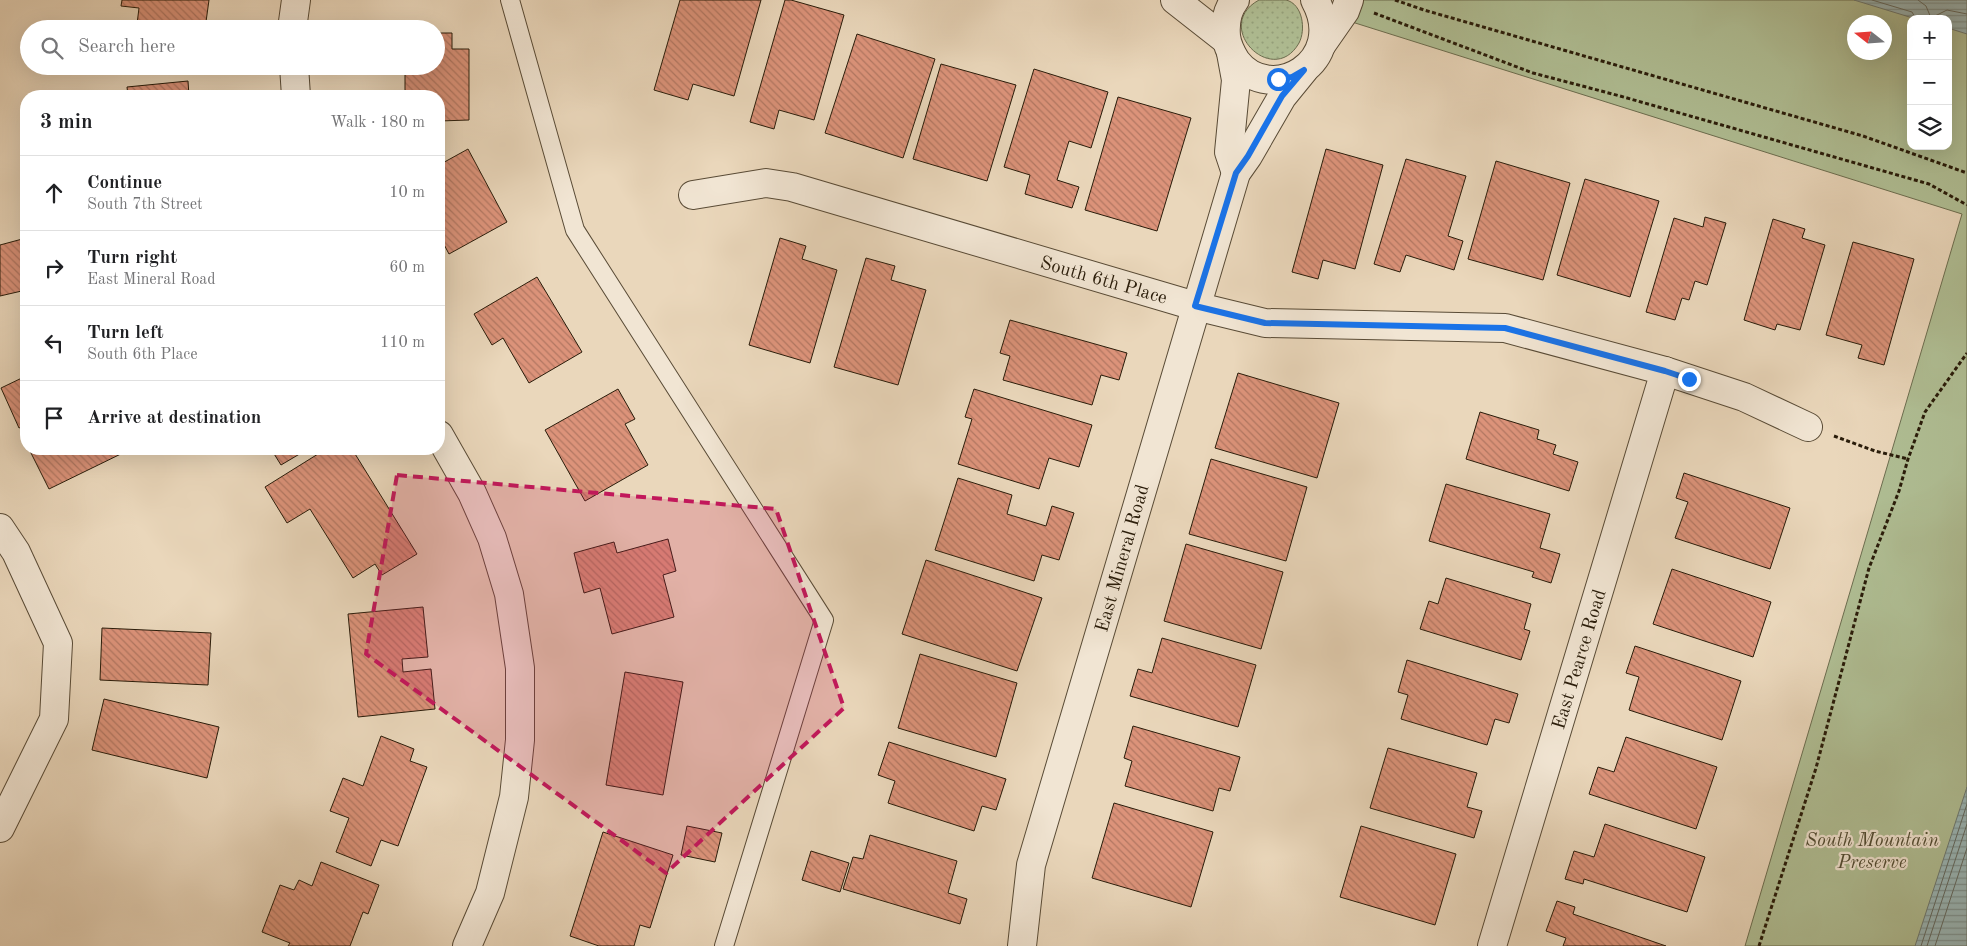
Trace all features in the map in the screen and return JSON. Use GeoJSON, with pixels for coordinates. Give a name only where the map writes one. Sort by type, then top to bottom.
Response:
{"type":"FeatureCollection","features":[{"type":"Feature","properties":{"kind":"street"},"geometry":{"type":"LineString","coordinates":[[293,20],[296,0]]}},
{"type":"Feature","properties":{"kind":"street"},"geometry":{"type":"LineString","coordinates":[[1176,0],[1228,46],[1240,64],[1250,73],[1264,78],[1278,79],[1292,77],[1304,70]]}},
{"type":"Feature","properties":{"kind":"street"},"geometry":{"type":"LineString","coordinates":[[1235,0],[1228,14],[1225,27],[1236,80],[1229,152],[1236,173]]}},
{"type":"Feature","properties":{"kind":"street"},"geometry":{"type":"LineString","coordinates":[[1315,0],[1322,13],[1324,28],[1322,44]]}},
{"type":"Feature","properties":{"kind":"street"},"geometry":{"type":"LineString","coordinates":[[1322,44],[1345,11],[1348,2]]}},
{"type":"Feature","properties":{"kind":"street","name":"East Mineral Road"},"geometry":{"type":"LineString","coordinates":[[1022,946],[1031,865],[1195,306],[1236,173],[1248,156],[1282,96],[1315,58],[1322,44]]}},
{"type":"Feature","properties":{"kind":"street"},"geometry":{"type":"LineString","coordinates":[[295,75],[296,90]]}},
{"type":"Feature","properties":{"kind":"street","name":"South 6th Place"},"geometry":{"type":"LineString","coordinates":[[693,194],[766,184],[792,186],[1195,306],[1265,323],[1505,328],[1665,371],[1744,397],[1808,427]]}},
{"type":"Feature","properties":{"kind":"street","name":"East Pearce Road"},"geometry":{"type":"LineString","coordinates":[[1492,946],[1665,371]]}},
{"type":"Feature","properties":{"kind":"street"},"geometry":{"type":"LineString","coordinates":[[445,446],[472,493],[492,538],[509,594],[520,668],[520,740],[514,797],[490,893],[467,946]]}},
{"type":"Feature","properties":{"kind":"street"},"geometry":{"type":"LineString","coordinates":[[0,528],[16,552],[58,643],[54,718],[0,828]]}},
{"type":"Feature","properties":{"kind":"lane"},"geometry":{"type":"LineString","coordinates":[[510,0],[576,230],[824,620],[724,946]]}},
{"type":"Feature","properties":{"kind":"path"},"geometry":{"type":"LineString","coordinates":[[1394,0],[1863,136],[1967,173]]}},
{"type":"Feature","properties":{"kind":"path"},"geometry":{"type":"LineString","coordinates":[[1348,2],[1533,73],[1928,184],[1967,205]]}},
{"type":"Feature","properties":{"kind":"path"},"geometry":{"type":"LineString","coordinates":[[1759,946],[1816,768],[1869,568],[1899,491],[1925,412],[1967,353]]}},
{"type":"Feature","properties":{"kind":"path"},"geometry":{"type":"LineString","coordinates":[[1808,427],[1875,451],[1908,459]]}},
{"type":"Feature","properties":{"kind":"highlighted area"},"geometry":{"type":"Polygon","coordinates":[[[397,475],[776,509],[844,708],[666,873],[366,654],[397,475]]]}},
{"type":"Feature","properties":{"kind":"green space"},"geometry":{"type":"Polygon","coordinates":[[[1259,0],[1286,0],[1292,2],[1299,12],[1302,18],[1301,38],[1288,55],[1275,59],[1262,56],[1251,49],[1244,37],[1241,24],[1246,11],[1259,0]]]}},
{"type":"Feature","properties":{"kind":"green space","name":"South Mountain Preserve"},"geometry":{"type":"Polygon","coordinates":[[[1358,0],[1967,0],[1967,946],[1745,946],[1962,214],[1352,22],[1358,0]]]}},
{"type":"Feature","properties":{"kind":"water"},"geometry":{"type":"Polygon","coordinates":[[[1854,0],[1967,0],[1967,34],[1952,29],[1952,15],[1907,16],[1854,0]]]}},
{"type":"Feature","properties":{"kind":"water"},"geometry":{"type":"Polygon","coordinates":[[[1967,787],[1967,946],[1915,946],[1967,787]]]}},
{"type":"Feature","properties":{"kind":"building"},"geometry":{"type":"Polygon","coordinates":[[[122,0],[209,0],[206,20],[138,20],[139,8],[121,6],[122,0]]]}},
{"type":"Feature","properties":{"kind":"building"},"geometry":{"type":"Polygon","coordinates":[[[680,0],[761,0],[734,96],[693,84],[688,100],[654,90],[680,0]]]}},
{"type":"Feature","properties":{"kind":"building"},"geometry":{"type":"Polygon","coordinates":[[[785,0],[844,15],[814,120],[779,110],[774,129],[750,122],[785,0]]]}},
{"type":"Feature","properties":{"kind":"building"},"geometry":{"type":"Polygon","coordinates":[[[445,33],[452,33],[452,49],[469,49],[469,120],[445,121],[445,90],[405,90],[405,75],[445,75],[445,33]]]}},
{"type":"Feature","properties":{"kind":"building"},"geometry":{"type":"Polygon","coordinates":[[[857,34],[935,59],[903,158],[825,133],[857,34]]]}},
{"type":"Feature","properties":{"kind":"building"},"geometry":{"type":"Polygon","coordinates":[[[941,64],[1016,85],[987,181],[913,159],[941,64]]]}},
{"type":"Feature","properties":{"kind":"building"},"geometry":{"type":"Polygon","coordinates":[[[1034,69],[1108,92],[1091,148],[1069,141],[1057,180],[1079,187],[1072,208],[1025,194],[1030,175],[1004,167],[1034,69]]]}},
{"type":"Feature","properties":{"kind":"building"},"geometry":{"type":"Polygon","coordinates":[[[188,81],[189,90],[127,90],[127,87],[188,81]]]}},
{"type":"Feature","properties":{"kind":"building"},"geometry":{"type":"Polygon","coordinates":[[[1118,97],[1191,118],[1157,231],[1085,210],[1118,97]]]}},
{"type":"Feature","properties":{"kind":"building"},"geometry":{"type":"Polygon","coordinates":[[[468,149],[507,222],[449,254],[445,246],[445,162],[468,149]]]}},
{"type":"Feature","properties":{"kind":"building"},"geometry":{"type":"Polygon","coordinates":[[[1326,149],[1383,165],[1355,269],[1323,260],[1318,279],[1292,272],[1326,149]]]}},
{"type":"Feature","properties":{"kind":"building"},"geometry":{"type":"Polygon","coordinates":[[[1406,159],[1466,176],[1448,236],[1463,241],[1454,270],[1406,255],[1400,272],[1374,264],[1406,159]]]}},
{"type":"Feature","properties":{"kind":"building"},"geometry":{"type":"Polygon","coordinates":[[[1496,161],[1570,183],[1543,280],[1468,259],[1496,161]]]}},
{"type":"Feature","properties":{"kind":"building"},"geometry":{"type":"Polygon","coordinates":[[[1585,179],[1659,201],[1630,297],[1557,275],[1585,179]]]}},
{"type":"Feature","properties":{"kind":"building"},"geometry":{"type":"Polygon","coordinates":[[[1705,217],[1726,223],[1707,285],[1695,281],[1689,300],[1682,298],[1675,320],[1646,312],[1674,218],[1703,227],[1705,217]]]}},
{"type":"Feature","properties":{"kind":"building"},"geometry":{"type":"Polygon","coordinates":[[[1773,219],[1805,229],[1802,238],[1825,245],[1800,330],[1777,324],[1775,330],[1744,320],[1773,219]]]}},
{"type":"Feature","properties":{"kind":"building"},"geometry":{"type":"Polygon","coordinates":[[[780,238],[806,246],[802,259],[837,270],[810,363],[749,345],[780,238]]]}},
{"type":"Feature","properties":{"kind":"building"},"geometry":{"type":"Polygon","coordinates":[[[20,240],[20,291],[0,296],[0,245],[20,240]]]}},
{"type":"Feature","properties":{"kind":"building"},"geometry":{"type":"Polygon","coordinates":[[[1853,242],[1914,259],[1884,365],[1858,358],[1862,345],[1826,335],[1853,242]]]}},
{"type":"Feature","properties":{"kind":"building"},"geometry":{"type":"Polygon","coordinates":[[[866,258],[895,266],[891,280],[926,290],[898,385],[834,367],[866,258]]]}},
{"type":"Feature","properties":{"kind":"building"},"geometry":{"type":"Polygon","coordinates":[[[537,277],[582,352],[529,383],[503,338],[492,345],[474,314],[537,277]]]}},
{"type":"Feature","properties":{"kind":"building"},"geometry":{"type":"Polygon","coordinates":[[[1010,320],[1127,353],[1119,380],[1101,375],[1092,405],[1003,380],[1010,356],[1000,353],[1010,320]]]}},
{"type":"Feature","properties":{"kind":"building"},"geometry":{"type":"Polygon","coordinates":[[[1238,373],[1339,403],[1317,478],[1215,448],[1238,373]]]}},
{"type":"Feature","properties":{"kind":"building"},"geometry":{"type":"Polygon","coordinates":[[[20,379],[20,428],[19,428],[1,388],[20,379]]]}},
{"type":"Feature","properties":{"kind":"building"},"geometry":{"type":"Polygon","coordinates":[[[618,389],[635,419],[625,424],[648,465],[585,501],[545,430],[618,389]]]}},
{"type":"Feature","properties":{"kind":"building"},"geometry":{"type":"Polygon","coordinates":[[[974,389],[1092,425],[1079,467],[1049,458],[1039,489],[958,464],[972,419],[965,417],[974,389]]]}},
{"type":"Feature","properties":{"kind":"building"},"geometry":{"type":"Polygon","coordinates":[[[1480,412],[1539,430],[1537,439],[1556,445],[1553,454],[1578,462],[1569,491],[1466,459],[1480,412]]]}},
{"type":"Feature","properties":{"kind":"building"},"geometry":{"type":"Polygon","coordinates":[[[32,455],[119,455],[49,489],[32,455]]]}},
{"type":"Feature","properties":{"kind":"building"},"geometry":{"type":"Polygon","coordinates":[[[275,455],[298,455],[281,465],[275,455]]]}},
{"type":"Feature","properties":{"kind":"building"},"geometry":{"type":"Polygon","coordinates":[[[316,455],[356,455],[417,554],[382,575],[375,564],[353,578],[310,509],[287,523],[265,487],[316,455]]]}},
{"type":"Feature","properties":{"kind":"building"},"geometry":{"type":"Polygon","coordinates":[[[1211,459],[1307,487],[1286,561],[1189,534],[1211,459]]]}},
{"type":"Feature","properties":{"kind":"building"},"geometry":{"type":"Polygon","coordinates":[[[1684,473],[1790,508],[1770,569],[1675,538],[1688,502],[1676,498],[1684,473]]]}},
{"type":"Feature","properties":{"kind":"building"},"geometry":{"type":"Polygon","coordinates":[[[958,478],[1012,495],[1007,514],[1046,526],[1052,506],[1074,513],[1059,560],[1042,555],[1034,581],[935,550],[958,478]]]}},
{"type":"Feature","properties":{"kind":"building"},"geometry":{"type":"Polygon","coordinates":[[[1446,484],[1550,514],[1540,548],[1560,554],[1551,583],[1532,577],[1534,572],[1429,541],[1446,484]]]}},
{"type":"Feature","properties":{"kind":"building"},"geometry":{"type":"Polygon","coordinates":[[[668,539],[676,571],[663,575],[674,617],[612,634],[600,588],[584,593],[574,553],[614,542],[617,553],[668,539]]]}},
{"type":"Feature","properties":{"kind":"building"},"geometry":{"type":"Polygon","coordinates":[[[1186,544],[1283,572],[1261,649],[1164,621],[1186,544]]]}},
{"type":"Feature","properties":{"kind":"building"},"geometry":{"type":"Polygon","coordinates":[[[926,560],[1042,598],[1017,671],[902,634],[926,560]]]}},
{"type":"Feature","properties":{"kind":"building"},"geometry":{"type":"Polygon","coordinates":[[[1672,569],[1771,602],[1753,657],[1653,624],[1672,569]]]}},
{"type":"Feature","properties":{"kind":"building"},"geometry":{"type":"Polygon","coordinates":[[[1446,578],[1531,604],[1524,629],[1530,631],[1521,660],[1420,629],[1429,601],[1438,604],[1446,578]]]}},
{"type":"Feature","properties":{"kind":"building"},"geometry":{"type":"Polygon","coordinates":[[[423,607],[428,657],[402,659],[403,672],[431,669],[435,709],[358,717],[348,614],[423,607]]]}},
{"type":"Feature","properties":{"kind":"building"},"geometry":{"type":"Polygon","coordinates":[[[102,628],[211,633],[208,685],[100,680],[102,628]]]}},
{"type":"Feature","properties":{"kind":"building"},"geometry":{"type":"Polygon","coordinates":[[[1162,638],[1256,665],[1238,727],[1130,696],[1138,669],[1152,673],[1162,638]]]}},
{"type":"Feature","properties":{"kind":"building"},"geometry":{"type":"Polygon","coordinates":[[[1635,646],[1741,681],[1722,740],[1629,710],[1639,677],[1626,673],[1635,646]]]}},
{"type":"Feature","properties":{"kind":"building"},"geometry":{"type":"Polygon","coordinates":[[[920,654],[1017,683],[996,757],[898,728],[920,654]]]}},
{"type":"Feature","properties":{"kind":"building"},"geometry":{"type":"Polygon","coordinates":[[[1407,660],[1518,694],[1509,723],[1495,719],[1487,745],[1401,719],[1408,695],[1398,692],[1407,660]]]}},
{"type":"Feature","properties":{"kind":"building"},"geometry":{"type":"Polygon","coordinates":[[[625,672],[683,682],[663,795],[606,785],[625,672]]]}},
{"type":"Feature","properties":{"kind":"building"},"geometry":{"type":"Polygon","coordinates":[[[104,699],[219,727],[207,778],[92,750],[104,699]]]}},
{"type":"Feature","properties":{"kind":"building"},"geometry":{"type":"Polygon","coordinates":[[[1133,726],[1240,757],[1230,791],[1219,788],[1213,811],[1125,786],[1132,761],[1124,758],[1133,726]]]}},
{"type":"Feature","properties":{"kind":"building"},"geometry":{"type":"Polygon","coordinates":[[[381,736],[414,749],[410,761],[427,767],[398,846],[381,840],[371,866],[336,852],[349,818],[330,811],[343,778],[363,786],[381,736]]]}},
{"type":"Feature","properties":{"kind":"building"},"geometry":{"type":"Polygon","coordinates":[[[1626,737],[1717,767],[1696,829],[1589,794],[1598,767],[1614,772],[1626,737]]]}},
{"type":"Feature","properties":{"kind":"building"},"geometry":{"type":"Polygon","coordinates":[[[889,742],[1006,779],[996,810],[982,806],[974,831],[888,803],[895,781],[878,775],[889,742]]]}},
{"type":"Feature","properties":{"kind":"building"},"geometry":{"type":"Polygon","coordinates":[[[1388,748],[1477,773],[1467,807],[1482,811],[1474,838],[1370,808],[1388,748]]]}},
{"type":"Feature","properties":{"kind":"building"},"geometry":{"type":"Polygon","coordinates":[[[1114,803],[1213,832],[1191,907],[1092,878],[1114,803]]]}},
{"type":"Feature","properties":{"kind":"building"},"geometry":{"type":"Polygon","coordinates":[[[1605,824],[1705,857],[1687,912],[1584,879],[1583,884],[1565,879],[1574,851],[1594,857],[1605,824]]]}},
{"type":"Feature","properties":{"kind":"building"},"geometry":{"type":"Polygon","coordinates":[[[687,826],[722,833],[715,862],[681,855],[687,826]]]}},
{"type":"Feature","properties":{"kind":"building"},"geometry":{"type":"Polygon","coordinates":[[[1361,826],[1456,854],[1435,925],[1340,897],[1361,826]]]}},
{"type":"Feature","properties":{"kind":"building"},"geometry":{"type":"Polygon","coordinates":[[[603,832],[673,855],[650,928],[640,925],[634,946],[599,946],[570,936],[603,832]]]}},
{"type":"Feature","properties":{"kind":"building"},"geometry":{"type":"Polygon","coordinates":[[[870,835],[957,861],[948,893],[967,899],[960,924],[843,889],[853,857],[863,859],[870,835]]]}},
{"type":"Feature","properties":{"kind":"building"},"geometry":{"type":"Polygon","coordinates":[[[811,851],[849,863],[840,892],[802,880],[811,851]]]}},
{"type":"Feature","properties":{"kind":"building"},"geometry":{"type":"Polygon","coordinates":[[[321,862],[379,885],[368,914],[363,912],[350,946],[288,946],[290,943],[262,932],[280,885],[294,890],[299,880],[312,886],[321,862]]]}},
{"type":"Feature","properties":{"kind":"building"},"geometry":{"type":"Polygon","coordinates":[[[1557,901],[1575,907],[1573,914],[1666,946],[1563,946],[1566,938],[1546,931],[1557,901]]]}},
{"type":"Feature","properties":{"kind":"route"},"geometry":{"type":"LineString","coordinates":[[1278,79],[1292,77],[1304,70],[1282,96],[1248,156],[1236,173],[1195,306],[1265,323],[1505,328],[1689,379]]}}]}
